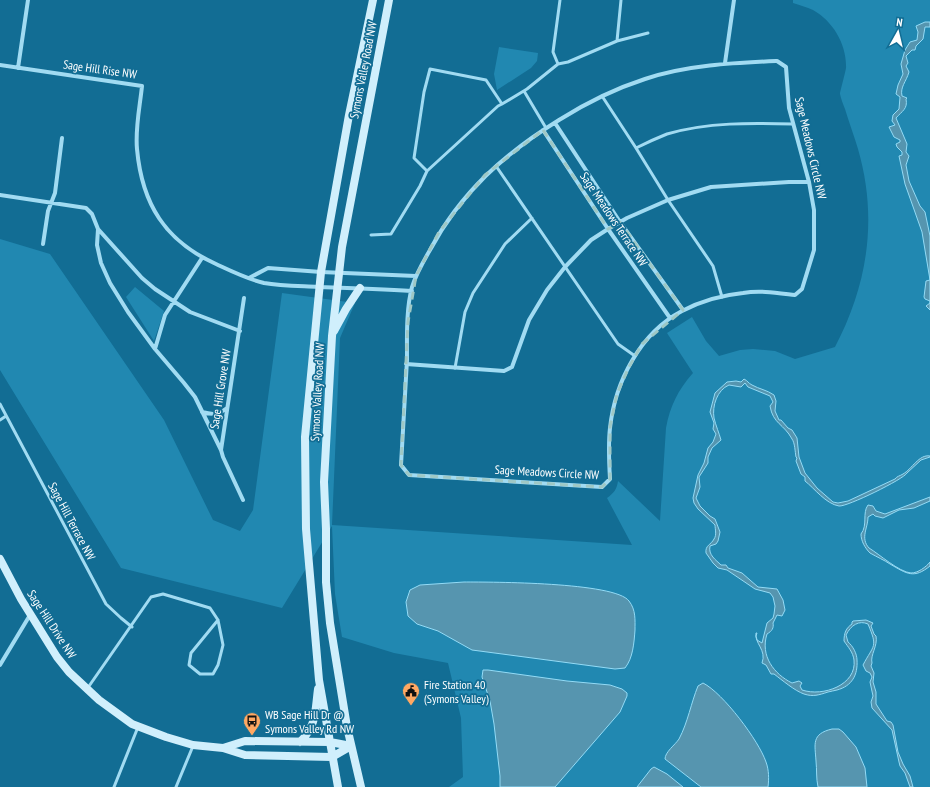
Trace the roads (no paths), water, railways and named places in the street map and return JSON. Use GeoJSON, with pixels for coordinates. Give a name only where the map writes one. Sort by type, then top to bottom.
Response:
{"type":"FeatureCollection","features":[{"type":"Feature","properties":{"kind":"main road","name":"Symons Valley Road NW"},"geometry":{"type":"LineString","coordinates":[[338,787],[319,680],[306,529],[305,437],[321,272],[344,144],[373,0]]}},
{"type":"Feature","properties":{"kind":"main road","name":"Symons Valley Road NW"},"geometry":{"type":"LineString","coordinates":[[361,787],[352,746],[330,623],[326,582],[324,482],[332,336],[339,273],[389,0]]}},
{"type":"Feature","properties":{"kind":"main road"},"geometry":{"type":"LineString","coordinates":[[332,336],[346,309],[360,288]]}},
{"type":"Feature","properties":{"kind":"main road","name":"Sage Hill Drive NW"},"geometry":{"type":"LineString","coordinates":[[0,559],[30,615],[56,657],[69,672],[99,700],[132,724],[193,745],[223,748],[245,755],[332,757]]}},
{"type":"Feature","properties":{"kind":"main road"},"geometry":{"type":"LineString","coordinates":[[300,742],[310,731],[314,723],[319,680]]}},
{"type":"Feature","properties":{"kind":"main road","name":"Sage Hill Drive NW"},"geometry":{"type":"LineString","coordinates":[[223,748],[245,741],[330,742],[352,746]]}},
{"type":"Feature","properties":{"kind":"main road"},"geometry":{"type":"LineString","coordinates":[[332,757],[352,746]]}},
{"type":"Feature","properties":{"kind":"street"},"geometry":{"type":"LineString","coordinates":[[18,68],[28,0]]}},
{"type":"Feature","properties":{"kind":"street"},"geometry":{"type":"LineString","coordinates":[[725,63],[734,0]]}},
{"type":"Feature","properties":{"kind":"street","name":"Sage Meadows Circle NW"},"geometry":{"type":"LineString","coordinates":[[777,61],[786,67],[789,108],[810,182],[814,210],[814,250],[802,289],[794,295],[770,292],[744,292],[710,300],[683,310],[670,318],[642,344],[628,369],[617,394],[610,427],[610,479],[602,487],[409,474],[402,465],[408,322],[412,291],[416,276],[439,232],[485,175],[508,155],[555,122],[586,103],[602,96],[646,78],[684,69],[725,63],[777,61]]}},
{"type":"Feature","properties":{"kind":"street","name":"Sage Hill Rise NW"},"geometry":{"type":"LineString","coordinates":[[0,65],[142,86],[138,117],[137,148],[143,182],[147,195],[153,210],[166,229],[185,247],[202,258],[249,278],[264,283],[319,287]]}},
{"type":"Feature","properties":{"kind":"street","name":"Sage Meadows Terrace NW"},"geometry":{"type":"LineString","coordinates":[[555,122],[620,222],[683,310]]}},
{"type":"Feature","properties":{"kind":"street","name":"Sage Meadows Terrace NW"},"geometry":{"type":"LineString","coordinates":[[545,129],[608,229],[670,318]]}},
{"type":"Feature","properties":{"kind":"street"},"geometry":{"type":"LineString","coordinates":[[43,244],[48,211],[55,193],[62,138]]}},
{"type":"Feature","properties":{"kind":"street"},"geometry":{"type":"LineString","coordinates":[[406,364],[504,372],[512,367],[529,320],[548,290],[565,267],[591,240],[608,229],[668,200],[711,187],[810,182]]}},
{"type":"Feature","properties":{"kind":"street","name":"Sage Hill Grove NW"},"geometry":{"type":"LineString","coordinates":[[0,195],[86,208],[92,214],[98,229],[142,278],[174,303],[190,312],[240,331]]}},
{"type":"Feature","properties":{"kind":"street","name":"Sage Hill Grove NW"},"geometry":{"type":"LineString","coordinates":[[98,229],[97,245],[101,263],[128,312],[194,398],[221,450],[243,500]]}},
{"type":"Feature","properties":{"kind":"street"},"geometry":{"type":"LineString","coordinates":[[155,349],[165,315],[202,258]]}},
{"type":"Feature","properties":{"kind":"street"},"geometry":{"type":"LineString","coordinates":[[249,278],[268,268],[416,276]]}},
{"type":"Feature","properties":{"kind":"street"},"geometry":{"type":"LineString","coordinates":[[319,287],[412,291]]}},
{"type":"Feature","properties":{"kind":"street","name":"Sage Hill Grove NW"},"geometry":{"type":"LineString","coordinates":[[221,450],[244,298]]}},
{"type":"Feature","properties":{"kind":"street"},"geometry":{"type":"LineString","coordinates":[[202,412],[216,415],[227,408]]}},
{"type":"Feature","properties":{"kind":"street"},"geometry":{"type":"LineString","coordinates":[[0,665],[30,615]]}},
{"type":"Feature","properties":{"kind":"lane"},"geometry":{"type":"LineString","coordinates":[[558,64],[553,52],[560,0]]}},
{"type":"Feature","properties":{"kind":"lane"},"geometry":{"type":"LineString","coordinates":[[617,41],[621,0]]}},
{"type":"Feature","properties":{"kind":"lane"},"geometry":{"type":"LineString","coordinates":[[371,235],[391,234],[420,186],[427,171],[502,104],[524,91],[558,64],[568,62],[617,41],[648,33]]}},
{"type":"Feature","properties":{"kind":"lane"},"geometry":{"type":"LineString","coordinates":[[427,171],[414,158],[424,92],[430,69],[486,80],[502,104]]}},
{"type":"Feature","properties":{"kind":"lane"},"geometry":{"type":"LineString","coordinates":[[524,91],[545,129]]}},
{"type":"Feature","properties":{"kind":"lane"},"geometry":{"type":"LineString","coordinates":[[602,96],[712,266],[722,297]]}},
{"type":"Feature","properties":{"kind":"lane"},"geometry":{"type":"LineString","coordinates":[[636,148],[667,135],[697,128],[726,124],[793,124]]}},
{"type":"Feature","properties":{"kind":"lane"},"geometry":{"type":"LineString","coordinates":[[496,166],[618,344],[635,356]]}},
{"type":"Feature","properties":{"kind":"lane"},"geometry":{"type":"LineString","coordinates":[[455,368],[465,312],[473,293],[505,244],[532,218]]}},
{"type":"Feature","properties":{"kind":"lane","name":"Sage Hill Terrace NW"},"geometry":{"type":"LineString","coordinates":[[0,404],[106,604],[132,627]]}},
{"type":"Feature","properties":{"kind":"lane"},"geometry":{"type":"LineString","coordinates":[[0,420],[6,416]]}},
{"type":"Feature","properties":{"kind":"lane"},"geometry":{"type":"LineString","coordinates":[[87,689],[132,627],[151,597],[163,594],[210,608],[218,620],[223,645],[218,665],[213,674],[200,674],[189,665],[191,653],[218,620]]}},
{"type":"Feature","properties":{"kind":"lane"},"geometry":{"type":"LineString","coordinates":[[114,787],[138,727]]}},
{"type":"Feature","properties":{"kind":"lane"},"geometry":{"type":"LineString","coordinates":[[176,787],[193,745]]}},
{"type":"Feature","properties":{"kind":"place","name":"Fire Station 40 (Symons Valley)"},"geometry":{"type":"Point","coordinates":[411,706]}},
{"type":"Feature","properties":{"kind":"place","name":"WB Sage Hill Dr @ Symons Valley Rd NW"},"geometry":{"type":"Point","coordinates":[252,736]}}]}
